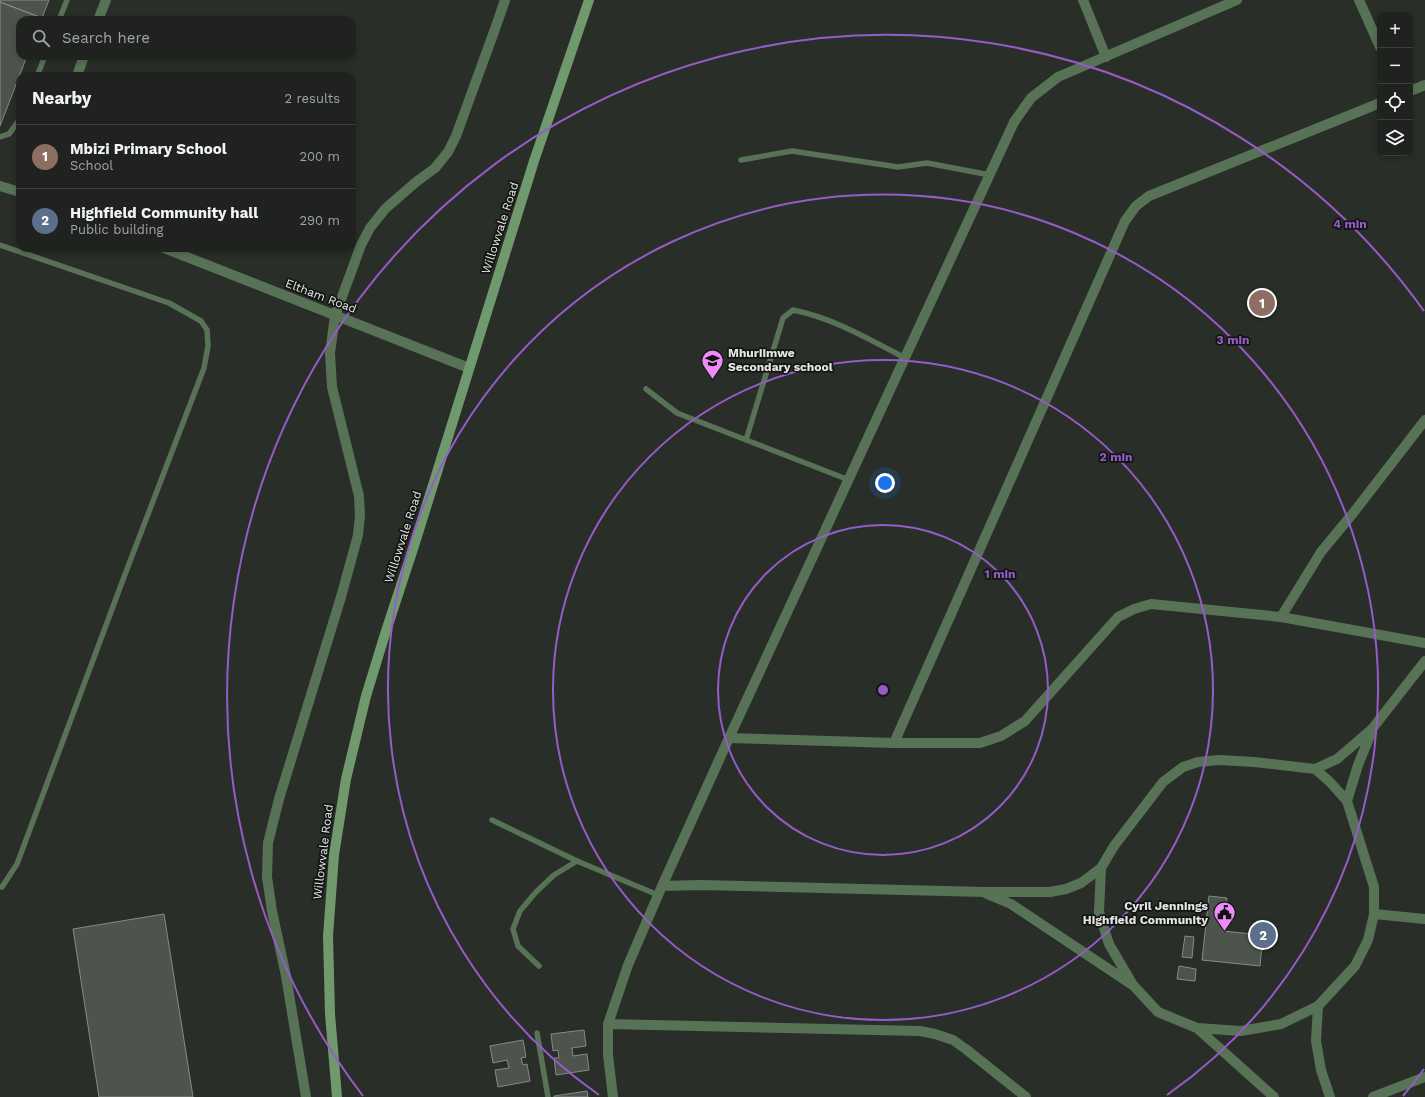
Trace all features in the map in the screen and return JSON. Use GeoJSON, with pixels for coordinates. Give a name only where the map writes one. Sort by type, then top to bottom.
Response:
{"type":"FeatureCollection","features":[{"type":"Feature","properties":{"kind":"main road","name":"Willowvale Road"},"geometry":{"type":"LineString","coordinates":[[337,1097],[330,1014],[328,936],[334,855],[346,779],[366,696],[384,634],[414,546],[534,161],[590,0]]}},
{"type":"Feature","properties":{"kind":"street"},"geometry":{"type":"LineString","coordinates":[[100,16],[106,0]]}},
{"type":"Feature","properties":{"kind":"street"},"geometry":{"type":"LineString","coordinates":[[306,1097],[286,976],[268,883],[268,843],[279,799],[341,597],[358,535],[360,516],[358,496],[332,387],[330,353],[335,316],[370,228],[385,209],[416,182],[435,168],[448,152],[456,136],[496,29],[505,0]]}},
{"type":"Feature","properties":{"kind":"street"},"geometry":{"type":"LineString","coordinates":[[1083,0],[1106,57]]}},
{"type":"Feature","properties":{"kind":"street"},"geometry":{"type":"LineString","coordinates":[[1359,0],[1377,40]]}},
{"type":"Feature","properties":{"kind":"street"},"geometry":{"type":"LineString","coordinates":[[613,1097],[608,1055],[608,1024],[628,965],[660,890],[729,738],[1014,122],[1031,98],[1058,77],[1230,1]]}},
{"type":"Feature","properties":{"kind":"street"},"geometry":{"type":"LineString","coordinates":[[78,72],[83,60]]}},
{"type":"Feature","properties":{"kind":"street"},"geometry":{"type":"LineString","coordinates":[[1413,90],[1425,85]]}},
{"type":"Feature","properties":{"kind":"street"},"geometry":{"type":"LineString","coordinates":[[894,743],[1125,221],[1136,206],[1149,196],[1377,104]]}},
{"type":"Feature","properties":{"kind":"street"},"geometry":{"type":"LineString","coordinates":[[0,186],[16,191]]}},
{"type":"Feature","properties":{"kind":"street","name":"Eltham Road"},"geometry":{"type":"LineString","coordinates":[[174,252],[469,368]]}},
{"type":"Feature","properties":{"kind":"street"},"geometry":{"type":"LineString","coordinates":[[1281,617],[1321,552],[1425,420]]}},
{"type":"Feature","properties":{"kind":"street"},"geometry":{"type":"LineString","coordinates":[[729,738],[894,743],[980,743],[1001,736],[1025,721],[1118,617],[1134,609],[1151,604],[1281,617],[1425,643]]}},
{"type":"Feature","properties":{"kind":"street"},"geometry":{"type":"LineString","coordinates":[[1315,770],[1337,759],[1372,729],[1425,661]]}},
{"type":"Feature","properties":{"kind":"street"},"geometry":{"type":"LineString","coordinates":[[1347,801],[1358,765],[1372,729]]}},
{"type":"Feature","properties":{"kind":"street"},"geometry":{"type":"LineString","coordinates":[[660,890],[716,886],[984,892],[1050,892],[1066,889],[1081,883],[1101,868],[1114,846],[1163,782],[1183,767],[1198,762],[1219,760],[1254,762],[1315,770],[1330,782],[1347,801],[1374,887],[1374,914],[1368,940],[1355,966],[1318,1006],[1281,1024],[1241,1032],[1197,1028],[1158,1012],[1133,985],[1109,944],[1099,912],[1101,868]]}},
{"type":"Feature","properties":{"kind":"street"},"geometry":{"type":"LineString","coordinates":[[984,892],[1011,904],[1133,985]]}},
{"type":"Feature","properties":{"kind":"street"},"geometry":{"type":"LineString","coordinates":[[1374,914],[1425,919]]}},
{"type":"Feature","properties":{"kind":"street"},"geometry":{"type":"LineString","coordinates":[[1318,1006],[1316,1041],[1321,1070],[1330,1097]]}},
{"type":"Feature","properties":{"kind":"street"},"geometry":{"type":"LineString","coordinates":[[608,1024],[920,1031],[936,1034],[953,1040],[1026,1097]]}},
{"type":"Feature","properties":{"kind":"street"},"geometry":{"type":"LineString","coordinates":[[1197,1028],[1274,1097]]}},
{"type":"Feature","properties":{"kind":"street"},"geometry":{"type":"LineString","coordinates":[[1373,1097],[1425,1078]]}},
{"type":"Feature","properties":{"kind":"lane"},"geometry":{"type":"LineString","coordinates":[[60,16],[66,0]]}},
{"type":"Feature","properties":{"kind":"lane"},"geometry":{"type":"LineString","coordinates":[[39,72],[43,60]]}},
{"type":"Feature","properties":{"kind":"lane"},"geometry":{"type":"LineString","coordinates":[[0,137],[9,134],[16,124]]}},
{"type":"Feature","properties":{"kind":"lane"},"geometry":{"type":"LineString","coordinates":[[741,160],[792,151],[898,167],[927,163],[990,175]]}},
{"type":"Feature","properties":{"kind":"lane"},"geometry":{"type":"LineString","coordinates":[[0,245],[16,250]]}},
{"type":"Feature","properties":{"kind":"lane"},"geometry":{"type":"LineString","coordinates":[[0,887],[2,887],[17,864],[204,368],[208,346],[207,330],[201,321],[169,303],[20,252]]}},
{"type":"Feature","properties":{"kind":"lane"},"geometry":{"type":"LineString","coordinates":[[746,440],[783,318],[793,310],[812,314],[846,327],[905,358]]}},
{"type":"Feature","properties":{"kind":"lane"},"geometry":{"type":"LineString","coordinates":[[646,389],[677,413],[849,480]]}},
{"type":"Feature","properties":{"kind":"lane"},"geometry":{"type":"LineString","coordinates":[[492,820],[577,862],[660,890]]}},
{"type":"Feature","properties":{"kind":"lane"},"geometry":{"type":"LineString","coordinates":[[539,966],[518,946],[513,929],[520,911],[536,892],[554,875],[577,862]]}},
{"type":"Feature","properties":{"kind":"lane"},"geometry":{"type":"LineString","coordinates":[[537,1033],[548,1097]]}},
{"type":"Feature","properties":{"kind":"building"},"geometry":{"type":"Polygon","coordinates":[[[0,0],[49,0],[43,16],[37,16],[0,2],[0,0]]]}},
{"type":"Feature","properties":{"kind":"building"},"geometry":{"type":"Polygon","coordinates":[[[0,2],[37,16],[16,16],[16,60],[25,60],[21,72],[16,72],[16,85],[0,126],[0,2]]]}},
{"type":"Feature","properties":{"kind":"building","name":"Cyril Jennings Highfield Community"},"geometry":{"type":"Polygon","coordinates":[[[1209,896],[1227,898],[1223,931],[1263,935],[1260,966],[1202,960],[1209,896]]]}},
{"type":"Feature","properties":{"kind":"building"},"geometry":{"type":"Polygon","coordinates":[[[164,914],[193,1097],[99,1097],[73,929],[164,914]]]}},
{"type":"Feature","properties":{"kind":"building"},"geometry":{"type":"Polygon","coordinates":[[[1185,936],[1194,937],[1192,958],[1182,957],[1185,936]]]}},
{"type":"Feature","properties":{"kind":"building"},"geometry":{"type":"Polygon","coordinates":[[[1179,966],[1196,969],[1195,981],[1177,979],[1179,966]]]}},
{"type":"Feature","properties":{"kind":"building"},"geometry":{"type":"Polygon","coordinates":[[[584,1030],[586,1046],[572,1048],[573,1056],[587,1054],[589,1070],[556,1075],[554,1058],[559,1058],[558,1050],[553,1051],[551,1034],[584,1030]]]}},
{"type":"Feature","properties":{"kind":"building"},"geometry":{"type":"Polygon","coordinates":[[[523,1040],[526,1057],[521,1058],[523,1065],[527,1064],[530,1081],[498,1087],[495,1070],[509,1068],[507,1060],[493,1063],[490,1046],[523,1040]]]}},
{"type":"Feature","properties":{"kind":"building"},"geometry":{"type":"Polygon","coordinates":[[[587,1091],[588,1097],[554,1097],[554,1096],[587,1091]]]}},
{"type":"Feature","properties":{"kind":"place","name":"Mbizi Primary School"},"geometry":{"type":"Point","coordinates":[1262,303]}},
{"type":"Feature","properties":{"kind":"place","name":"Mhuriimwe Secondary school"},"geometry":{"type":"Point","coordinates":[713,380]}},
{"type":"Feature","properties":{"kind":"place","name":"Cyril Jennings Highfield Community"},"geometry":{"type":"Point","coordinates":[1224,932]}},
{"type":"Feature","properties":{"kind":"place","name":"Highfield Community hall"},"geometry":{"type":"Point","coordinates":[1263,935]}}]}
